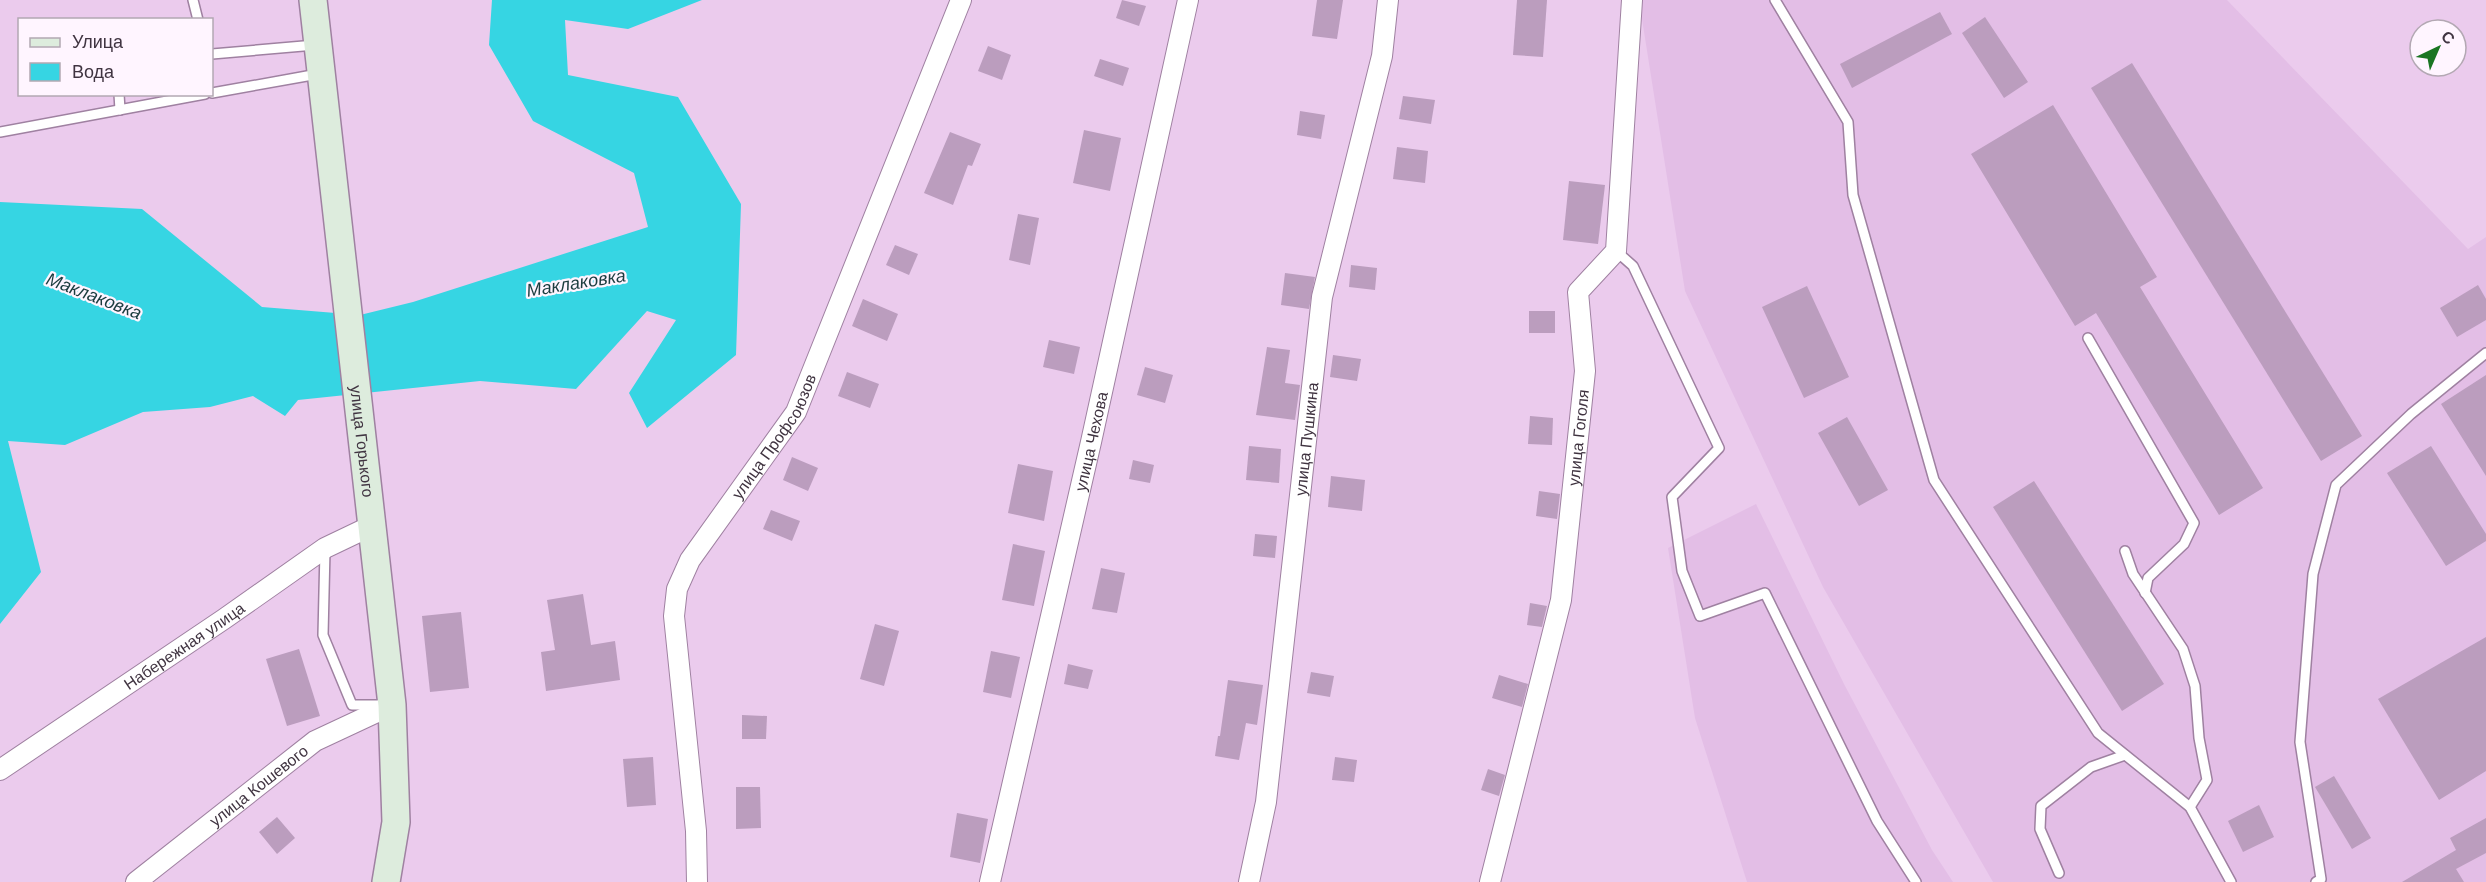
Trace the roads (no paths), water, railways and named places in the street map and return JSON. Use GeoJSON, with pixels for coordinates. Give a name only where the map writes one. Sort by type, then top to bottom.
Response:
{"type":"FeatureCollection","features":[{"type":"Feature","properties":{"kind":"street","name":"улица Горького"},"geometry":{"type":"LineString","coordinates":[[312,0],[392,705],[396,822],[387,882]]}},
{"type":"Feature","properties":{"kind":"street","name":"улица Профсоюзов"},"geometry":{"type":"LineString","coordinates":[[697,882],[696,831],[675,616],[677,589],[690,560],[796,412],[961,0]]}},
{"type":"Feature","properties":{"kind":"street","name":"улица Чехова"},"geometry":{"type":"LineString","coordinates":[[990,882],[1091,442],[1188,0]]}},
{"type":"Feature","properties":{"kind":"street","name":"улица Пушкина"},"geometry":{"type":"LineString","coordinates":[[1249,882],[1266,802],[1322,297],[1383,56],[1388,0]]}},
{"type":"Feature","properties":{"kind":"street"},"geometry":{"type":"LineString","coordinates":[[1616,251],[1632,0]]}},
{"type":"Feature","properties":{"kind":"street","name":"улица Гоголя"},"geometry":{"type":"LineString","coordinates":[[1490,882],[1561,600],[1585,371],[1578,292],[1616,251]]}},
{"type":"Feature","properties":{"kind":"street","name":"Набережная улица"},"geometry":{"type":"LineString","coordinates":[[0,770],[325,548],[371,526]]}},
{"type":"Feature","properties":{"kind":"street","name":"улица Кошевого"},"geometry":{"type":"LineString","coordinates":[[136,882],[315,741],[392,705]]}},
{"type":"Feature","properties":{"kind":"lane"},"geometry":{"type":"LineString","coordinates":[[193,0],[198,18]]}},
{"type":"Feature","properties":{"kind":"lane"},"geometry":{"type":"LineString","coordinates":[[1775,0],[1848,122],[1853,195],[1934,480],[2098,732],[2190,807],[2231,882]]}},
{"type":"Feature","properties":{"kind":"lane"},"geometry":{"type":"LineString","coordinates":[[213,54],[317,45]]}},
{"type":"Feature","properties":{"kind":"lane"},"geometry":{"type":"LineString","coordinates":[[213,93],[322,86]]}},
{"type":"Feature","properties":{"kind":"lane"},"geometry":{"type":"LineString","coordinates":[[119,96],[120,110]]}},
{"type":"Feature","properties":{"kind":"lane"},"geometry":{"type":"LineString","coordinates":[[0,132],[195,96]]}},
{"type":"Feature","properties":{"kind":"lane"},"geometry":{"type":"LineString","coordinates":[[1616,251],[1633,266],[1719,448],[1672,497],[1682,571],[1700,616],[1765,593],[1877,821],[1916,882]]}},
{"type":"Feature","properties":{"kind":"lane"},"geometry":{"type":"LineString","coordinates":[[2088,338],[2194,523],[2184,544],[2148,578],[2145,593]]}},
{"type":"Feature","properties":{"kind":"lane"},"geometry":{"type":"LineString","coordinates":[[2316,882],[2321,879],[2300,742],[2313,574],[2337,486],[2411,414],[2486,353]]}},
{"type":"Feature","properties":{"kind":"lane"},"geometry":{"type":"LineString","coordinates":[[325,548],[323,635],[352,705],[392,705]]}},
{"type":"Feature","properties":{"kind":"lane"},"geometry":{"type":"LineString","coordinates":[[2125,550],[2133,574],[2183,649],[2195,686],[2199,738],[2207,780],[2190,807]]}},
{"type":"Feature","properties":{"kind":"lane"},"geometry":{"type":"LineString","coordinates":[[2059,873],[2040,829],[2041,806],[2091,767],[2125,755]]}},
{"type":"Feature","properties":{"kind":"water","name":"Маклаковка"},"geometry":{"type":"Polygon","coordinates":[[[492,0],[702,0],[628,29],[565,20],[568,75],[678,97],[741,204],[736,355],[647,428],[629,393],[676,320],[647,311],[576,389],[480,381],[298,400],[285,416],[253,396],[210,407],[143,412],[65,445],[8,441],[41,572],[0,624],[0,202],[142,209],[262,307],[360,315],[413,302],[648,227],[634,173],[533,121],[489,45],[492,0]]]}}]}
